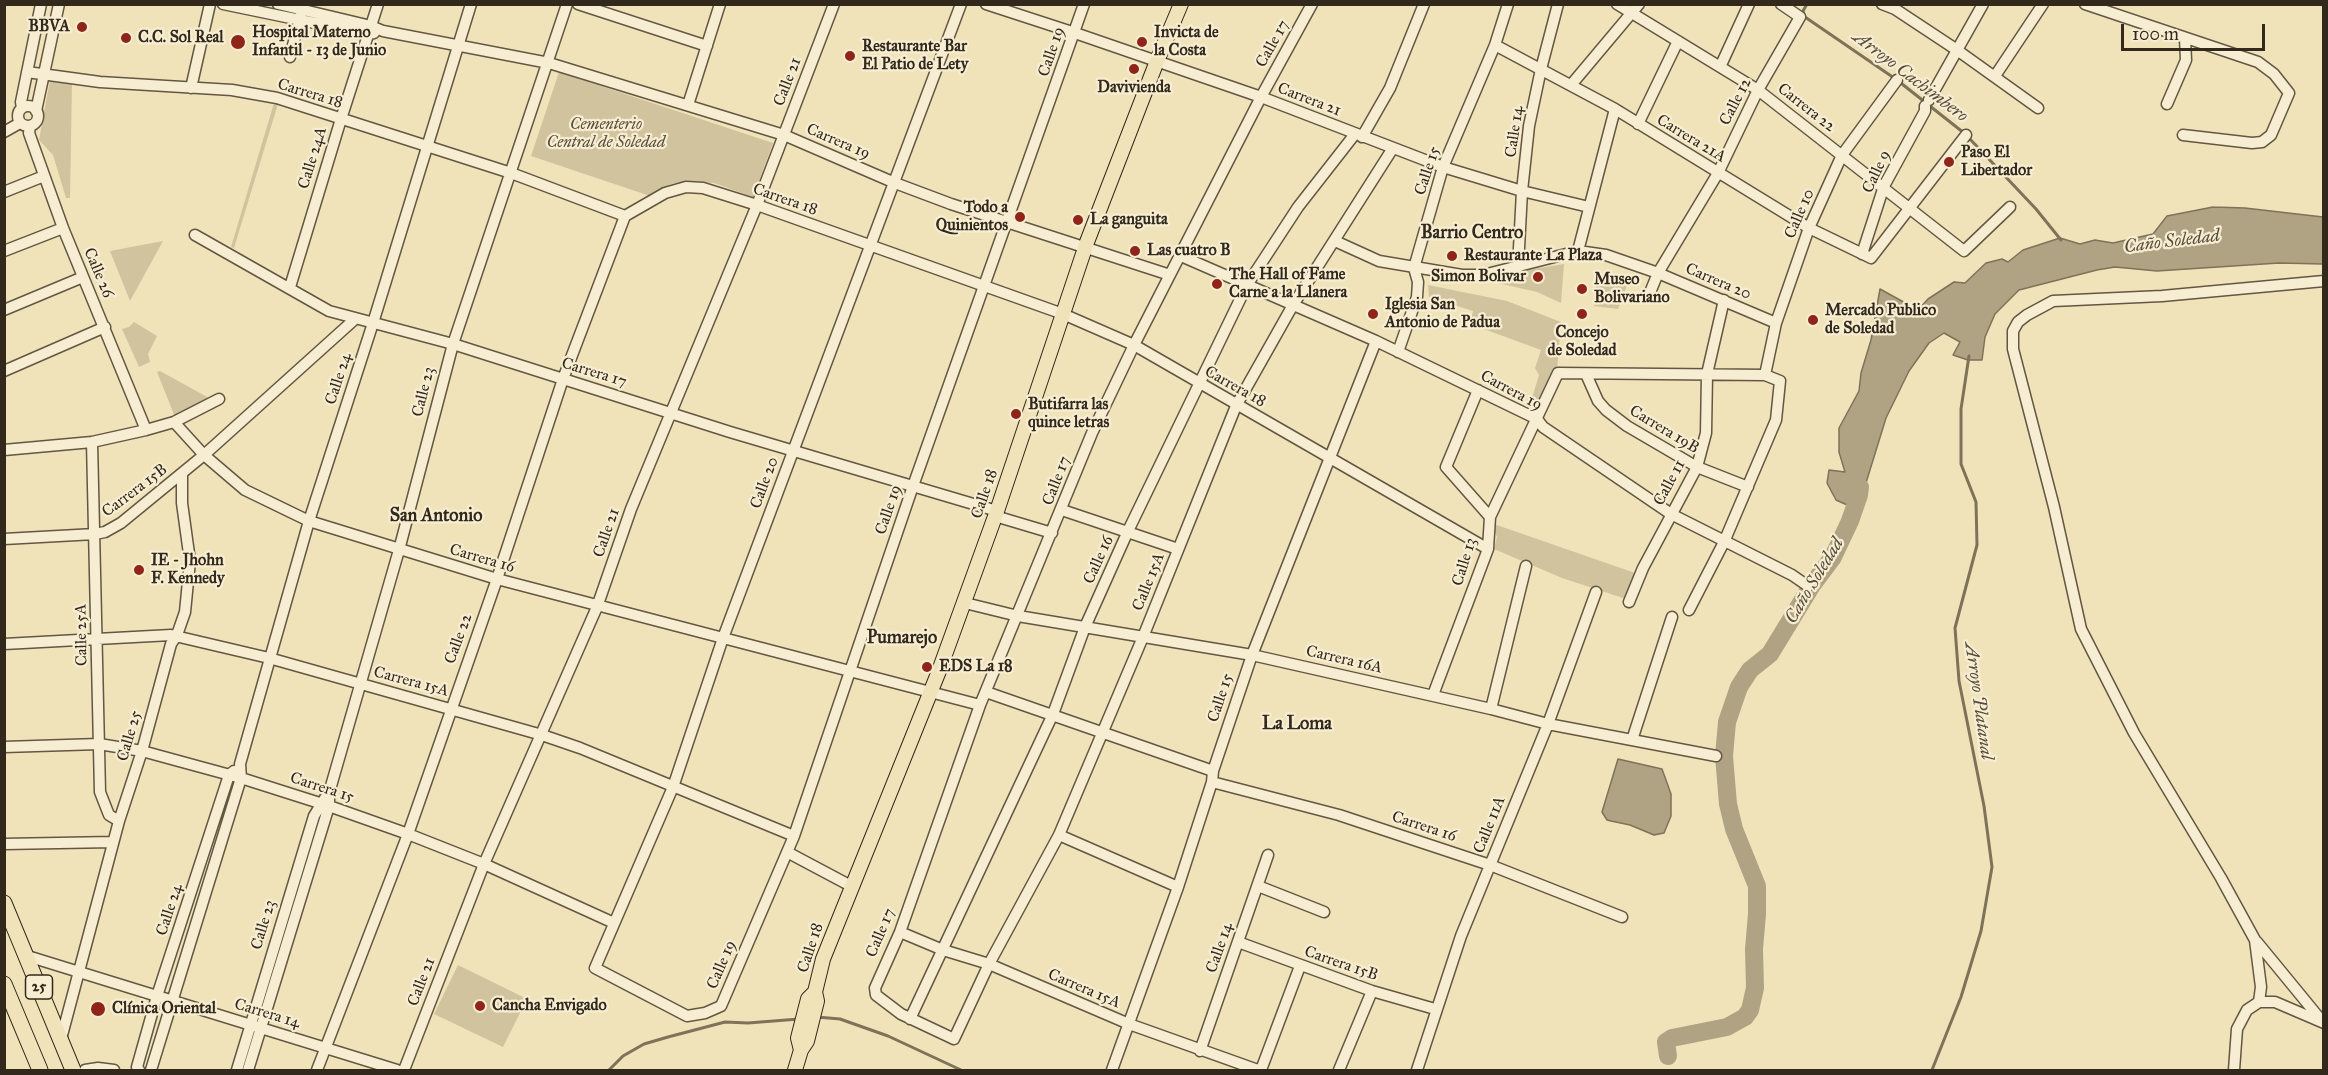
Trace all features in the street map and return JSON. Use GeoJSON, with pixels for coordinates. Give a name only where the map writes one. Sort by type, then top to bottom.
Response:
{"type":"FeatureCollection","features":[{"type":"Feature","properties":{"kind":"highway","name":"25"},"geometry":{"type":"LineString","coordinates":[[4,903],[73,1071]]}},
{"type":"Feature","properties":{"kind":"highway","name":"25"},"geometry":{"type":"LineString","coordinates":[[4,984],[40,1071]]}},
{"type":"Feature","properties":{"kind":"main road","name":"Calle 18"},"geometry":{"type":"LineString","coordinates":[[795,1071],[801,1050],[807,1041],[806,1027],[823,959],[965,603],[1085,246],[1181,4]]}},
{"type":"Feature","properties":{"kind":"street","name":"Calle 26"},"geometry":{"type":"LineString","coordinates":[[41,4],[21,102],[22,108],[18,114],[29,133],[63,228],[146,430]]}},
{"type":"Feature","properties":{"kind":"street"},"geometry":{"type":"LineString","coordinates":[[4,132],[37,120],[36,111],[59,4]]}},
{"type":"Feature","properties":{"kind":"street"},"geometry":{"type":"LineString","coordinates":[[191,88],[210,4]]}},
{"type":"Feature","properties":{"kind":"street","name":"Carrera 19"},"geometry":{"type":"LineString","coordinates":[[223,4],[301,11]]}},
{"type":"Feature","properties":{"kind":"street","name":"Carrera 19"},"geometry":{"type":"LineString","coordinates":[[279,4],[369,30],[458,44],[549,63],[688,105],[784,135],[895,183],[1008,223],[1170,275]]}},
{"type":"Feature","properties":{"kind":"street","name":"Calle 24A"},"geometry":{"type":"LineString","coordinates":[[290,287],[340,119],[378,4]]}},
{"type":"Feature","properties":{"kind":"street","name":"Calle 24"},"geometry":{"type":"LineString","coordinates":[[151,1071],[241,778],[240,764],[309,521],[373,323],[471,4]]}},
{"type":"Feature","properties":{"kind":"street","name":"Calle 23"},"geometry":{"type":"LineString","coordinates":[[248,1071],[399,550],[453,344],[567,4]]}},
{"type":"Feature","properties":{"kind":"street"},"geometry":{"type":"LineString","coordinates":[[579,4],[707,46]]}},
{"type":"Feature","properties":{"kind":"street"},"geometry":{"type":"LineString","coordinates":[[688,105],[720,4]]}},
{"type":"Feature","properties":{"kind":"street","name":"Calle 21"},"geometry":{"type":"LineString","coordinates":[[404,1071],[484,864],[597,607],[631,509],[757,206],[834,4]]}},
{"type":"Feature","properties":{"kind":"street","name":"Calle 20"},"geometry":{"type":"LineString","coordinates":[[596,970],[673,788],[723,638],[961,4]]}},
{"type":"Feature","properties":{"kind":"street","name":"Carrera 21"},"geometry":{"type":"LineString","coordinates":[[986,4],[1261,97],[1443,167],[1522,191],[1589,207]]}},
{"type":"Feature","properties":{"kind":"street","name":"Calle 19"},"geometry":{"type":"LineString","coordinates":[[596,970],[687,1016],[705,1013],[721,1006],[794,836],[913,486],[1084,4]]}},
{"type":"Feature","properties":{"kind":"street","name":"Calle 17"},"geometry":{"type":"LineString","coordinates":[[910,1018],[876,995],[875,988],[900,932],[980,705],[1053,533],[1092,433],[1134,345],[1261,97],[1312,4]]}},
{"type":"Feature","properties":{"kind":"street","name":"Calle 16"},"geometry":{"type":"LineString","coordinates":[[910,1018],[1053,714],[1086,627],[1128,531],[1247,285],[1298,207],[1358,135],[1390,88],[1424,4]]}},
{"type":"Feature","properties":{"kind":"street","name":"Calle 15"},"geometry":{"type":"LineString","coordinates":[[1398,352],[1417,297],[1418,282],[1414,268],[1443,167],[1495,45],[1509,4]]}},
{"type":"Feature","properties":{"kind":"street","name":"Calle 14"},"geometry":{"type":"LineString","coordinates":[[1518,267],[1522,191],[1529,126],[1558,4]]}},
{"type":"Feature","properties":{"kind":"street","name":"Carrera 22"},"geometry":{"type":"LineString","coordinates":[[1617,4],[1678,42],[1721,65],[1758,90],[1884,186],[1964,251],[2010,207]]}},
{"type":"Feature","properties":{"kind":"street"},"geometry":{"type":"LineString","coordinates":[[1571,85],[1639,4]]}},
{"type":"Feature","properties":{"kind":"street"},"geometry":{"type":"LineString","coordinates":[[1721,65],[1749,4]]}},
{"type":"Feature","properties":{"kind":"street","name":"Calle 12"},"geometry":{"type":"LineString","coordinates":[[1649,295],[1658,273],[1718,173],[1758,90],[1800,17],[1781,4]]}},
{"type":"Feature","properties":{"kind":"street"},"geometry":{"type":"LineString","coordinates":[[1882,4],[1896,7],[2038,108]]}},
{"type":"Feature","properties":{"kind":"street","name":"Calle 9"},"geometry":{"type":"LineString","coordinates":[[1866,256],[1884,186],[1925,111],[1927,103],[1983,4]]}},
{"type":"Feature","properties":{"kind":"street"},"geometry":{"type":"LineString","coordinates":[[1995,76],[2043,4]]}},
{"type":"Feature","properties":{"kind":"street"},"geometry":{"type":"LineString","coordinates":[[2085,4],[2258,62],[2274,74],[2289,93],[2271,135],[2262,142],[2252,143],[2182,135]]}},
{"type":"Feature","properties":{"kind":"street"},"geometry":{"type":"LineString","coordinates":[[290,57],[301,11]]}},
{"type":"Feature","properties":{"kind":"street"},"geometry":{"type":"LineString","coordinates":[[2167,104],[2186,60],[2185,38]]}},
{"type":"Feature","properties":{"kind":"street"},"geometry":{"type":"LineString","coordinates":[[1638,124],[1678,42]]}},
{"type":"Feature","properties":{"kind":"street","name":"Carrera 21A"},"geometry":{"type":"LineString","coordinates":[[1495,45],[1615,109],[1809,228],[1866,256]]}},
{"type":"Feature","properties":{"kind":"street","name":"Carrera 18"},"geometry":{"type":"LineString","coordinates":[[27,72],[100,82],[232,90],[273,97],[511,173],[625,216],[665,193],[686,187],[703,188],[1063,314],[1134,345],[1236,406],[1488,549]]}},
{"type":"Feature","properties":{"kind":"street","name":"Calle 10"},"geometry":{"type":"LineString","coordinates":[[1765,375],[1776,323],[1809,228],[1842,155],[1897,80]]}},
{"type":"Feature","properties":{"kind":"street"},"geometry":{"type":"LineString","coordinates":[[22,108],[31,107],[36,111]]}},
{"type":"Feature","properties":{"kind":"street"},"geometry":{"type":"LineString","coordinates":[[1578,251],[1615,109]]}},
{"type":"Feature","properties":{"kind":"street"},"geometry":{"type":"LineString","coordinates":[[1866,256],[1910,207],[1966,135]]}},
{"type":"Feature","properties":{"kind":"street","name":"Calle 15A"},"geometry":{"type":"LineString","coordinates":[[910,1018],[954,1039],[989,964],[1059,835],[1143,637],[1236,406],[1293,305],[1393,148]]}},
{"type":"Feature","properties":{"kind":"street"},"geometry":{"type":"LineString","coordinates":[[4,192],[44,176]]}},
{"type":"Feature","properties":{"kind":"street","name":"Calle 22"},"geometry":{"type":"LineString","coordinates":[[317,1071],[408,834],[497,579],[563,379],[625,216]]}},
{"type":"Feature","properties":{"kind":"street"},"geometry":{"type":"LineString","coordinates":[[4,251],[63,228]]}},
{"type":"Feature","properties":{"kind":"street","name":"Carrera 17"},"geometry":{"type":"LineString","coordinates":[[195,235],[330,311],[453,344],[913,486],[1053,533]]}},
{"type":"Feature","properties":{"kind":"street","name":"Carrera 20"},"geometry":{"type":"LineString","coordinates":[[1335,242],[1379,261],[1462,275],[1483,274],[1518,267],[1578,251],[1606,255],[1658,273],[1776,323]]}},
{"type":"Feature","properties":{"kind":"street","name":"Carrera 19"},"geometry":{"type":"LineString","coordinates":[[1181,256],[1376,341],[1538,420],[1543,427],[1671,514],[1808,586]]}},
{"type":"Feature","properties":{"kind":"street"},"geometry":{"type":"LineString","coordinates":[[4,310],[83,277]]}},
{"type":"Feature","properties":{"kind":"street"},"geometry":{"type":"LineString","coordinates":[[2324,281],[2162,296],[2053,301],[2027,315],[2018,322],[2013,331],[2013,350],[2054,507],[2081,629],[2134,733],[2221,878],[2255,940],[2324,1023]]}},
{"type":"Feature","properties":{"kind":"street","name":"Calle 11"},"geometry":{"type":"LineString","coordinates":[[1629,602],[1638,577],[1697,467],[1706,433],[1707,374],[1724,300]]}},
{"type":"Feature","properties":{"kind":"street"},"geometry":{"type":"LineString","coordinates":[[204,455],[355,319]]}},
{"type":"Feature","properties":{"kind":"street"},"geometry":{"type":"LineString","coordinates":[[4,371],[105,327]]}},
{"type":"Feature","properties":{"kind":"street","name":"Calle 15"},"geometry":{"type":"LineString","coordinates":[[1112,1071],[1178,888],[1251,655],[1376,341]]}},
{"type":"Feature","properties":{"kind":"street","name":"Calle 13"},"geometry":{"type":"LineString","coordinates":[[1433,695],[1488,549],[1490,516],[1538,420],[1558,374],[1586,374]]}},
{"type":"Feature","properties":{"kind":"street"},"geometry":{"type":"LineString","coordinates":[[1586,374],[1765,375],[1780,381],[1776,420],[1724,542],[1689,610]]}},
{"type":"Feature","properties":{"kind":"street","name":"Carrera 19B"},"geometry":{"type":"LineString","coordinates":[[1586,374],[1598,401],[1606,410],[1635,431],[1697,467],[1748,487]]}},
{"type":"Feature","properties":{"kind":"street"},"geometry":{"type":"LineString","coordinates":[[1478,390],[1446,467],[1490,516]]}},
{"type":"Feature","properties":{"kind":"street"},"geometry":{"type":"LineString","coordinates":[[4,450],[92,442],[146,430],[174,422],[219,399]]}},
{"type":"Feature","properties":{"kind":"street","name":"Carrera 16"},"geometry":{"type":"LineString","coordinates":[[174,422],[204,455],[230,478],[254,495],[309,521],[399,550],[597,607],[980,705]]}},
{"type":"Feature","properties":{"kind":"street","name":"Calle 25A"},"geometry":{"type":"LineString","coordinates":[[92,442],[100,792],[109,815],[119,820]]}},
{"type":"Feature","properties":{"kind":"street","name":"Carrera 15B"},"geometry":{"type":"LineString","coordinates":[[4,539],[105,532],[122,523],[204,455]]}},
{"type":"Feature","properties":{"kind":"street","name":"Calle 25"},"geometry":{"type":"LineString","coordinates":[[60,1042],[119,820],[142,751],[171,644],[177,635],[185,612],[190,561],[182,503],[182,474]]}},
{"type":"Feature","properties":{"kind":"street"},"geometry":{"type":"LineString","coordinates":[[1062,510],[1178,549]]}},
{"type":"Feature","properties":{"kind":"street"},"geometry":{"type":"LineString","coordinates":[[1491,709],[1526,566]]}},
{"type":"Feature","properties":{"kind":"street","name":"Calle 11A"},"geometry":{"type":"LineString","coordinates":[[1417,1071],[1461,936],[1548,724],[1596,592]]}},
{"type":"Feature","properties":{"kind":"street","name":"Carrera 16A"},"geometry":{"type":"LineString","coordinates":[[965,603],[1018,616],[1251,655],[1433,695],[1548,724],[1716,756]]}},
{"type":"Feature","properties":{"kind":"street"},"geometry":{"type":"LineString","coordinates":[[1632,740],[1672,617]]}},
{"type":"Feature","properties":{"kind":"street","name":"Carrera 15A"},"geometry":{"type":"LineString","coordinates":[[4,644],[177,635],[269,658],[542,735],[580,748],[794,836]]}},
{"type":"Feature","properties":{"kind":"street","name":"Carrera 16"},"geometry":{"type":"LineString","coordinates":[[986,693],[1103,732],[1212,777],[1339,815],[1490,865],[1622,917]]}},
{"type":"Feature","properties":{"kind":"street","name":"Carrera 15"},"geometry":{"type":"LineString","coordinates":[[4,747],[99,744],[142,751],[241,778],[325,804],[408,834],[484,864],[614,923]]}},
{"type":"Feature","properties":{"kind":"street","name":"Calle 24"},"geometry":{"type":"LineString","coordinates":[[139,1071],[137,1067],[157,996],[230,776],[240,764]]}},
{"type":"Feature","properties":{"kind":"street","name":"Calle 23"},"geometry":{"type":"LineString","coordinates":[[237,1071],[249,1024],[314,816],[325,804]]}},
{"type":"Feature","properties":{"kind":"street"},"geometry":{"type":"LineString","coordinates":[[1059,835],[1178,888]]}},
{"type":"Feature","properties":{"kind":"street"},"geometry":{"type":"LineString","coordinates":[[4,844],[113,842]]}},
{"type":"Feature","properties":{"kind":"street"},"geometry":{"type":"LineString","coordinates":[[787,852],[851,886]]}},
{"type":"Feature","properties":{"kind":"street","name":"Calle 14"},"geometry":{"type":"LineString","coordinates":[[1200,1051],[1268,855]]}},
{"type":"Feature","properties":{"kind":"street"},"geometry":{"type":"LineString","coordinates":[[1257,886],[1324,912]]}},
{"type":"Feature","properties":{"kind":"street","name":"Carrera 15A"},"geometry":{"type":"LineString","coordinates":[[900,932],[943,950],[989,964],[1129,1024],[1260,1071]]}},
{"type":"Feature","properties":{"kind":"street"},"geometry":{"type":"LineString","coordinates":[[2255,940],[2261,987],[2259,1002]]}},
{"type":"Feature","properties":{"kind":"street","name":"Carrera 15B"},"geometry":{"type":"LineString","coordinates":[[1238,942],[1372,991],[1435,1010]]}},
{"type":"Feature","properties":{"kind":"street","name":"Carrera 14"},"geometry":{"type":"LineString","coordinates":[[24,955],[397,1071]]}},
{"type":"Feature","properties":{"kind":"street"},"geometry":{"type":"LineString","coordinates":[[1260,1071],[1300,966]]}},
{"type":"Feature","properties":{"kind":"street"},"geometry":{"type":"LineString","coordinates":[[1339,1071],[1372,991]]}},
{"type":"Feature","properties":{"kind":"street"},"geometry":{"type":"LineString","coordinates":[[2234,1071],[2237,1029],[2247,1010],[2259,1002],[2275,1002],[2324,1023]]}},
{"type":"Feature","properties":{"kind":"street"},"geometry":{"type":"LineString","coordinates":[[47,1006],[58,1008],[69,1004]]}},
{"type":"Feature","properties":{"kind":"street"},"geometry":{"type":"LineString","coordinates":[[85,1071],[98,1068],[114,1071]]}},
{"type":"Feature","properties":{"kind":"green space","name":"Cementerio Central de Soledad"},"geometry":{"type":"Polygon","coordinates":[[[559,72],[773,143],[753,197],[714,183],[686,181],[671,184],[650,196],[531,156],[559,72]]]}},
{"type":"Feature","properties":{"kind":"green space"},"geometry":{"type":"Polygon","coordinates":[[[50,80],[72,83],[70,198],[66,198],[53,155],[39,140],[50,80]]]}},
{"type":"Feature","properties":{"kind":"green space"},"geometry":{"type":"Polygon","coordinates":[[[274,103],[278,104],[234,248],[231,247],[274,103]]]}},
{"type":"Feature","properties":{"kind":"green space"},"geometry":{"type":"Polygon","coordinates":[[[163,241],[130,301],[110,251],[163,241]]]}},
{"type":"Feature","properties":{"kind":"green space"},"geometry":{"type":"Polygon","coordinates":[[[1564,264],[1561,303],[1537,292],[1489,281],[1489,276],[1564,264]]]}},
{"type":"Feature","properties":{"kind":"green space"},"geometry":{"type":"Polygon","coordinates":[[[1597,275],[1613,277],[1628,283],[1618,309],[1594,306],[1597,275]]]}},
{"type":"Feature","properties":{"kind":"green space"},"geometry":{"type":"Polygon","coordinates":[[[1428,285],[1507,301],[1561,322],[1557,371],[1542,403],[1532,398],[1539,375],[1535,368],[1541,350],[1470,324],[1473,311],[1429,297],[1428,285]]]}},
{"type":"Feature","properties":{"kind":"green space"},"geometry":{"type":"Polygon","coordinates":[[[134,322],[157,336],[148,354],[150,362],[139,367],[122,329],[134,322]]]}},
{"type":"Feature","properties":{"kind":"green space"},"geometry":{"type":"Polygon","coordinates":[[[160,371],[209,398],[175,417],[157,372],[160,371]]]}},
{"type":"Feature","properties":{"kind":"green space"},"geometry":{"type":"Polygon","coordinates":[[[1494,524],[1635,573],[1626,599],[1562,578],[1494,549],[1497,537],[1493,528],[1494,524]]]}},
{"type":"Feature","properties":{"kind":"green space","name":"Cancha Envigado"},"geometry":{"type":"Polygon","coordinates":[[[458,965],[527,999],[503,1047],[434,1014],[458,965]]]}},
{"type":"Feature","properties":{"kind":"water"},"geometry":{"type":"Polygon","coordinates":[[[2213,207],[2245,208],[2323,217],[2323,264],[2279,263],[2157,271],[2115,267],[2019,290],[1995,314],[1985,337],[1982,360],[1968,360],[1953,355],[1960,342],[1944,333],[1929,343],[1909,371],[1886,418],[1857,512],[1854,508],[1836,500],[1827,483],[1829,470],[1845,472],[1839,452],[1839,428],[1859,391],[1880,289],[1918,310],[1928,299],[1954,282],[1965,283],[1986,263],[2002,259],[2008,262],[2023,250],[2060,238],[2080,244],[2095,240],[2113,243],[2153,234],[2167,216],[2213,207]]]}},
{"type":"Feature","properties":{"kind":"water"},"geometry":{"type":"Polygon","coordinates":[[[1618,759],[1662,769],[1671,794],[1671,816],[1664,833],[1654,835],[1630,825],[1607,820],[1602,812],[1618,759]]]}},
{"type":"Feature","properties":{"kind":"waterway","name":"Arroyo Cachimbero"},"geometry":{"type":"LineString","coordinates":[[1807,4],[1803,11],[1805,17],[1897,80],[1964,133]]}},
{"type":"Feature","properties":{"kind":"waterway","name":"Arroyo Cachimbero"},"geometry":{"type":"LineString","coordinates":[[1969,138],[2036,209],[2061,240]]}},
{"type":"Feature","properties":{"kind":"waterway","name":"Arroyo Platanal"},"geometry":{"type":"LineString","coordinates":[[1932,1070],[1961,997],[1981,931],[1992,867],[1984,806],[1959,681],[1955,628],[1977,545],[1976,502],[1961,464],[1961,409],[1969,356]]}},
{"type":"Feature","properties":{"kind":"waterway","name":"Caño Soledad"},"geometry":{"type":"LineString","coordinates":[[1668,1056],[1666,1042],[1672,1038],[1727,1027],[1745,1017],[1750,1010],[1755,988],[1757,886],[1734,829],[1728,804],[1724,756],[1727,722],[1739,687],[1750,670],[1770,654],[1812,585],[1833,557],[1850,521],[1860,487]]}},
{"type":"Feature","properties":{"kind":"waterway","name":"Arroyo Platanal"},"geometry":{"type":"LineString","coordinates":[[817,1017],[840,1019],[888,1036],[961,1070]]}},
{"type":"Feature","properties":{"kind":"waterway","name":"Arroyo Platanal"},"geometry":{"type":"LineString","coordinates":[[609,1070],[623,1056],[644,1044],[668,1037],[725,1022],[748,1023],[799,1019]]}},
{"type":"Feature","properties":{"kind":"place","name":"BBVA"},"geometry":{"type":"Point","coordinates":[82,27]}},
{"type":"Feature","properties":{"kind":"place","name":"C.C. Sol Real"},"geometry":{"type":"Point","coordinates":[126,38]}},
{"type":"Feature","properties":{"kind":"place","name":"Hospital Materno Infantil - 13 de Junio"},"geometry":{"type":"Point","coordinates":[238,42]}},
{"type":"Feature","properties":{"kind":"place","name":"Invicta de la Costa"},"geometry":{"type":"Point","coordinates":[1142,42]}},
{"type":"Feature","properties":{"kind":"place","name":"Restaurante Bar El Patio de Lety"},"geometry":{"type":"Point","coordinates":[850,56]}},
{"type":"Feature","properties":{"kind":"place","name":"Davivienda"},"geometry":{"type":"Point","coordinates":[1134,69]}},
{"type":"Feature","properties":{"kind":"place","name":"Paso El Libertador"},"geometry":{"type":"Point","coordinates":[1949,162]}},
{"type":"Feature","properties":{"kind":"place","name":"Todo a Quinientos"},"geometry":{"type":"Point","coordinates":[1020,217]}},
{"type":"Feature","properties":{"kind":"place","name":"La ganguita"},"geometry":{"type":"Point","coordinates":[1078,220]}},
{"type":"Feature","properties":{"kind":"place","name":"Las cuatro B"},"geometry":{"type":"Point","coordinates":[1135,251]}},
{"type":"Feature","properties":{"kind":"place","name":"Restaurante La Plaza"},"geometry":{"type":"Point","coordinates":[1452,256]}},
{"type":"Feature","properties":{"kind":"place","name":"Simon Bolivar"},"geometry":{"type":"Point","coordinates":[1538,277]}},
{"type":"Feature","properties":{"kind":"place","name":"The Hall of Fame Carne a la Llanera"},"geometry":{"type":"Point","coordinates":[1217,284]}},
{"type":"Feature","properties":{"kind":"place","name":"Museo Bolivariano"},"geometry":{"type":"Point","coordinates":[1582,289]}},
{"type":"Feature","properties":{"kind":"place","name":"Iglesia San Antonio de Padua"},"geometry":{"type":"Point","coordinates":[1373,314]}},
{"type":"Feature","properties":{"kind":"place","name":"Concejo de Soledad"},"geometry":{"type":"Point","coordinates":[1582,314]}},
{"type":"Feature","properties":{"kind":"place","name":"Mercado Publico de Soledad"},"geometry":{"type":"Point","coordinates":[1813,320]}},
{"type":"Feature","properties":{"kind":"place","name":"Butifarra las quince letras"},"geometry":{"type":"Point","coordinates":[1016,414]}},
{"type":"Feature","properties":{"kind":"place","name":"IE - Jhohn F. Kennedy"},"geometry":{"type":"Point","coordinates":[139,570]}},
{"type":"Feature","properties":{"kind":"place","name":"EDS La 18"},"geometry":{"type":"Point","coordinates":[927,667]}},
{"type":"Feature","properties":{"kind":"place","name":"Cancha Envigado"},"geometry":{"type":"Point","coordinates":[480,1006]}},
{"type":"Feature","properties":{"kind":"place","name":"Clínica Oriental"},"geometry":{"type":"Point","coordinates":[98,1009]}},
{"type":"Feature","properties":{"kind":"district","name":"Barrio Centro"},"geometry":{"type":"Point","coordinates":[1472,234]}},
{"type":"Feature","properties":{"kind":"district","name":"San Antonio"},"geometry":{"type":"Point","coordinates":[436,517]}},
{"type":"Feature","properties":{"kind":"district","name":"Pumarejo"},"geometry":{"type":"Point","coordinates":[902,639]}},
{"type":"Feature","properties":{"kind":"district","name":"La Loma"},"geometry":{"type":"Point","coordinates":[1297,725]}}]}
